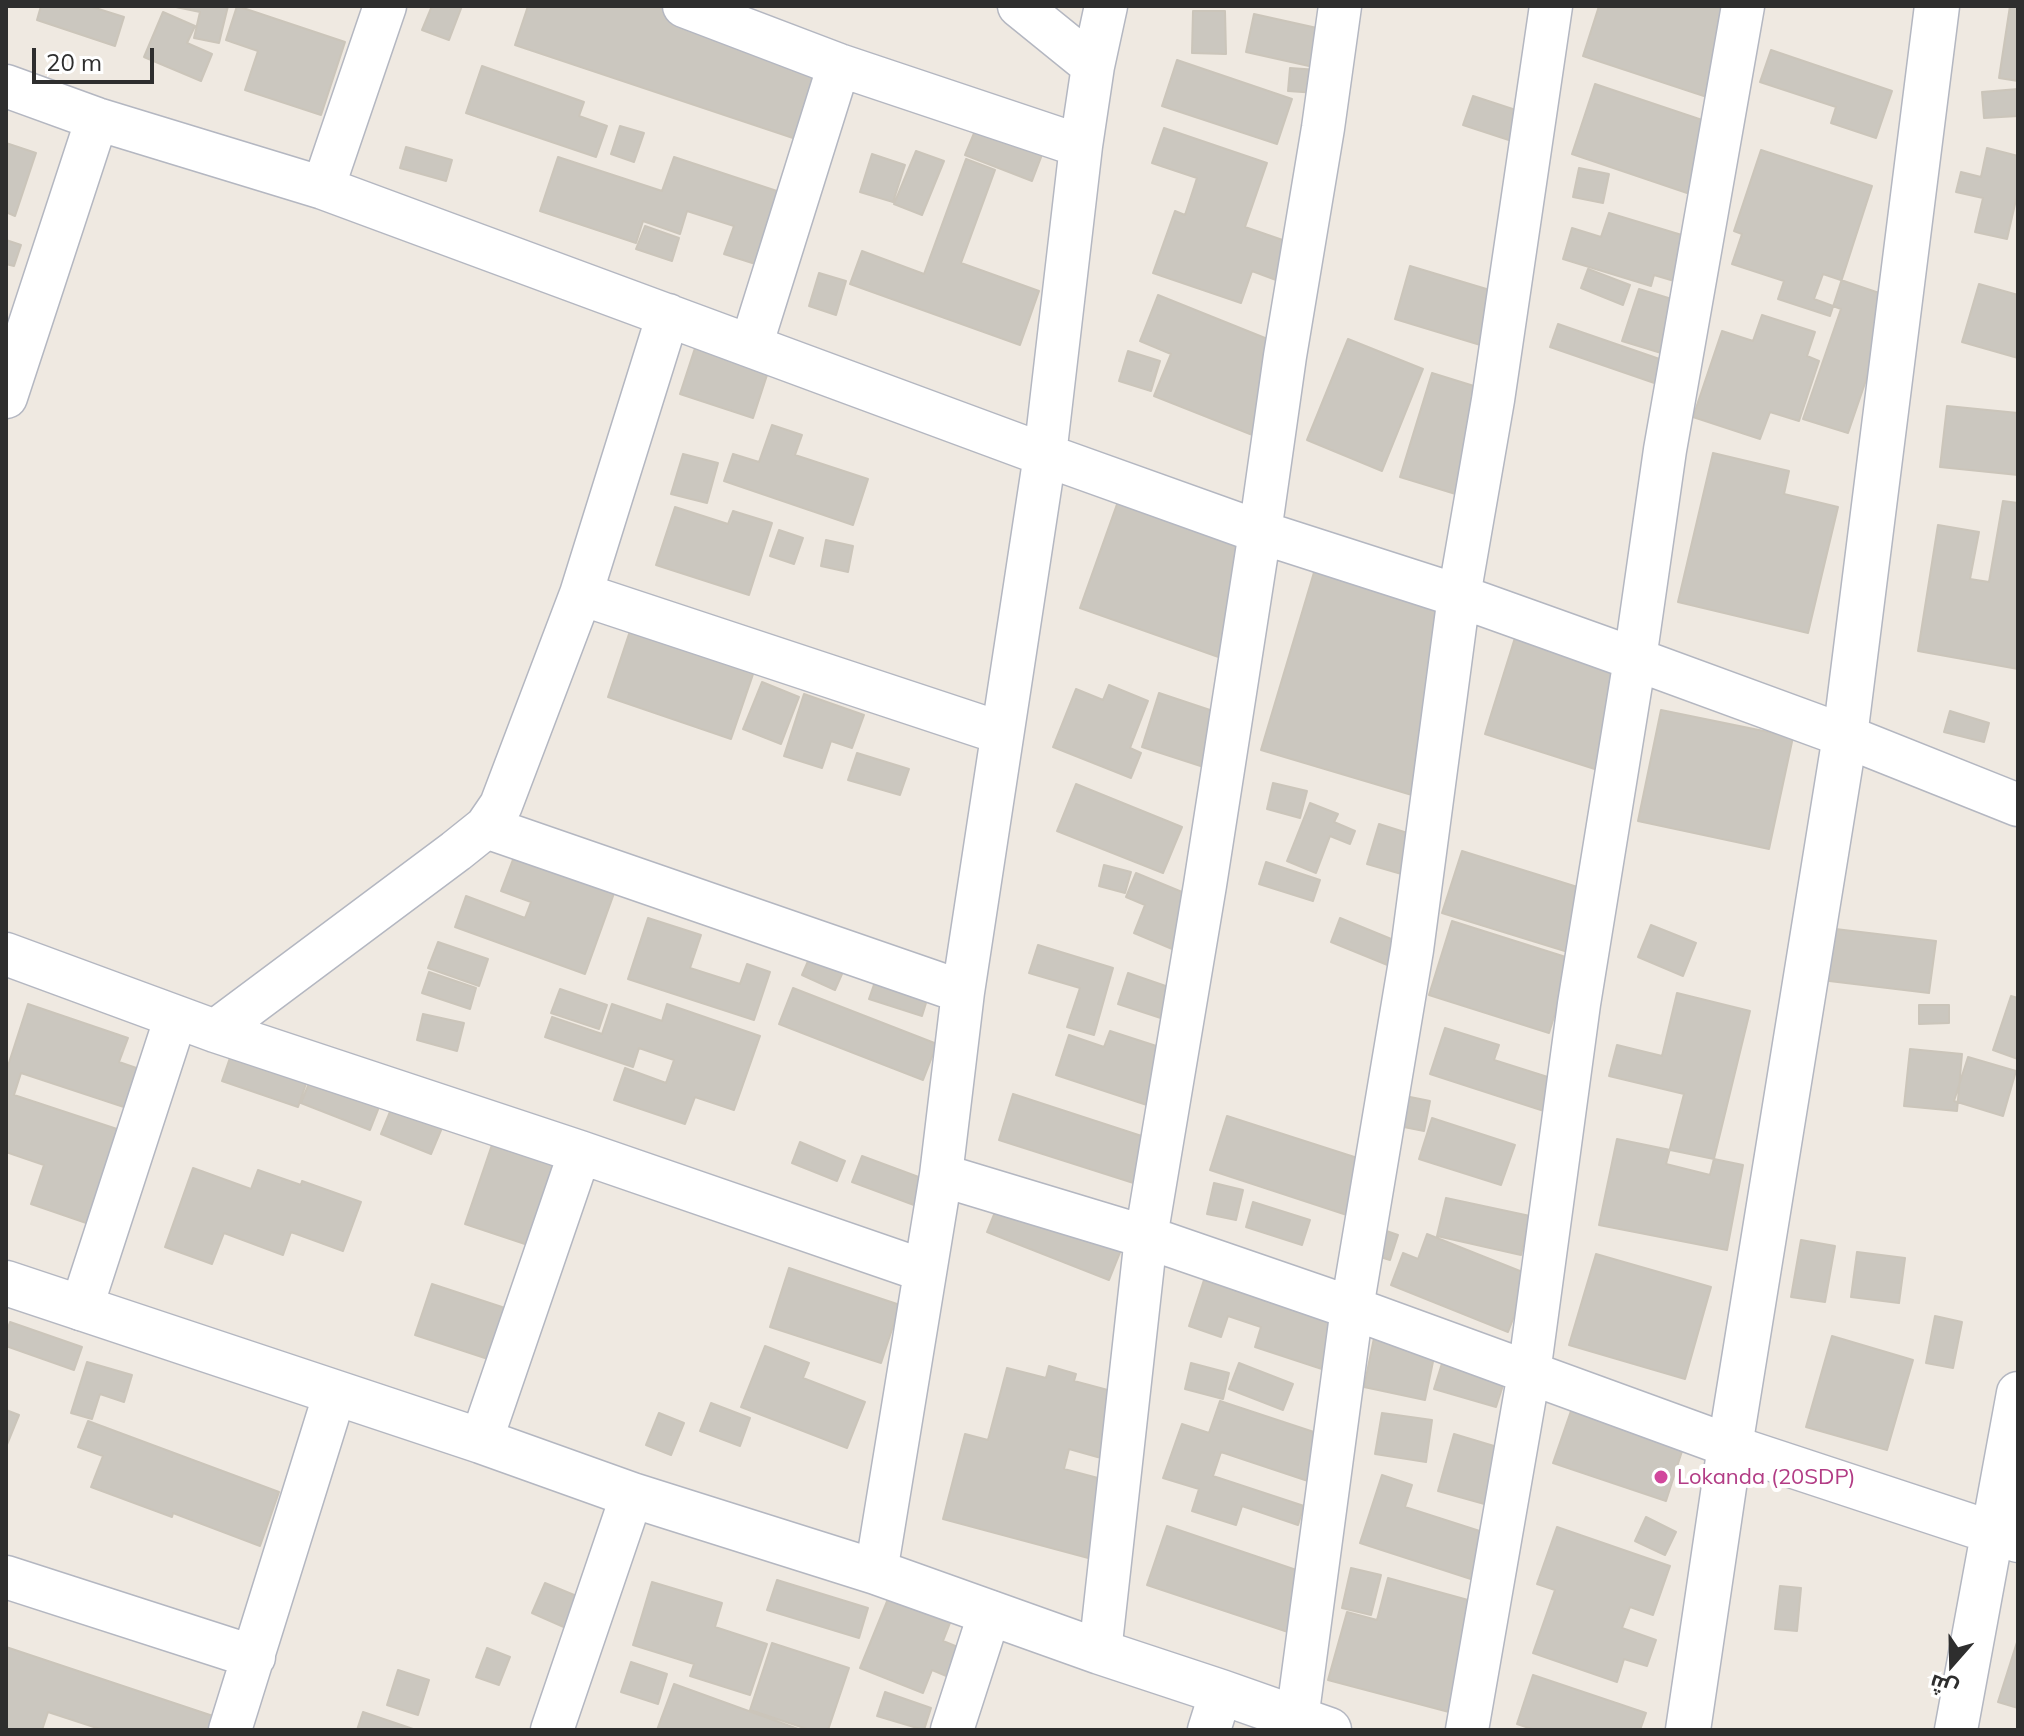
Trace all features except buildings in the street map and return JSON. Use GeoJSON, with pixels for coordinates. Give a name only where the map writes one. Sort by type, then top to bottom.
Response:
{"type":"FeatureCollection","features":[{"type":"Feature","properties":{"kind":"main road"},"geometry":{"type":"LineString","coordinates":[[1688,1730],[1730,1446],[1845,736],[1937,6]]}},
{"type":"Feature","properties":{"kind":"main road"},"geometry":{"type":"LineString","coordinates":[[6,1283],[481,1441],[632,1495],[876,1572],[990,1612],[1100,1652],[1215,1711],[1313,1725]]}},
{"type":"Feature","properties":{"kind":"street"},"geometry":{"type":"LineString","coordinates":[[323,188],[385,6]]}},
{"type":"Feature","properties":{"kind":"street"},"geometry":{"type":"LineString","coordinates":[[684,6],[839,65],[1081,146]]}},
{"type":"Feature","properties":{"kind":"street"},"geometry":{"type":"LineString","coordinates":[[1019,6],[1093,66]]}},
{"type":"Feature","properties":{"kind":"street"},"geometry":{"type":"LineString","coordinates":[[876,1572],[941,1175],[963,992],[1045,455],[1081,146],[1106,6]]}},
{"type":"Feature","properties":{"kind":"street"},"geometry":{"type":"LineString","coordinates":[[1100,1652],[1146,1237],[1203,900],[1340,6]]}},
{"type":"Feature","properties":{"kind":"street"},"geometry":{"type":"LineString","coordinates":[[1313,1725],[1352,1308],[1412,950],[1459,596],[1493,400],[1551,6]]}},
{"type":"Feature","properties":{"kind":"street"},"geometry":{"type":"LineString","coordinates":[[1467,1730],[1529,1373],[1579,1004],[1635,659],[1665,450],[1743,6]]}},
{"type":"Feature","properties":{"kind":"street"},"geometry":{"type":"LineString","coordinates":[[751,346],[839,65]]}},
{"type":"Feature","properties":{"kind":"street"},"geometry":{"type":"LineString","coordinates":[[6,86],[97,119],[323,188],[1045,455],[1260,532],[1459,596],[1635,659],[1845,736],[2018,805]]}},
{"type":"Feature","properties":{"kind":"street"},"geometry":{"type":"LineString","coordinates":[[6,397],[97,119]]}},
{"type":"Feature","properties":{"kind":"street"},"geometry":{"type":"LineString","coordinates":[[215,1031],[486,827],[501,805],[581,594],[668,315]]}},
{"type":"Feature","properties":{"kind":"street"},"geometry":{"type":"LineString","coordinates":[[581,594],[1001,733]]}},
{"type":"Feature","properties":{"kind":"street"},"geometry":{"type":"LineString","coordinates":[[486,827],[963,992]]}},
{"type":"Feature","properties":{"kind":"street"},"geometry":{"type":"LineString","coordinates":[[6,954],[215,1031],[925,1271]]}},
{"type":"Feature","properties":{"kind":"street"},"geometry":{"type":"LineString","coordinates":[[81,1309],[176,1017]]}},
{"type":"Feature","properties":{"kind":"street"},"geometry":{"type":"LineString","coordinates":[[481,1441],[580,1152]]}},
{"type":"Feature","properties":{"kind":"street"},"geometry":{"type":"LineString","coordinates":[[941,1175],[1146,1237],[1352,1308],[1730,1446],[2006,1536]]}},
{"type":"Feature","properties":{"kind":"street"},"geometry":{"type":"LineString","coordinates":[[230,1730],[335,1393]]}},
{"type":"Feature","properties":{"kind":"street"},"geometry":{"type":"LineString","coordinates":[[1956,1730],[2006,1536],[2018,1393]]}},
{"type":"Feature","properties":{"kind":"street"},"geometry":{"type":"LineString","coordinates":[[552,1730],[632,1495]]}},
{"type":"Feature","properties":{"kind":"street"},"geometry":{"type":"LineString","coordinates":[[6,1577],[254,1657]]}},
{"type":"Feature","properties":{"kind":"street"},"geometry":{"type":"LineString","coordinates":[[952,1730],[990,1612]]}},
{"type":"Feature","properties":{"kind":"place","name":"Lokanda (20SDP)"},"geometry":{"type":"Point","coordinates":[1661,1477]}}]}
